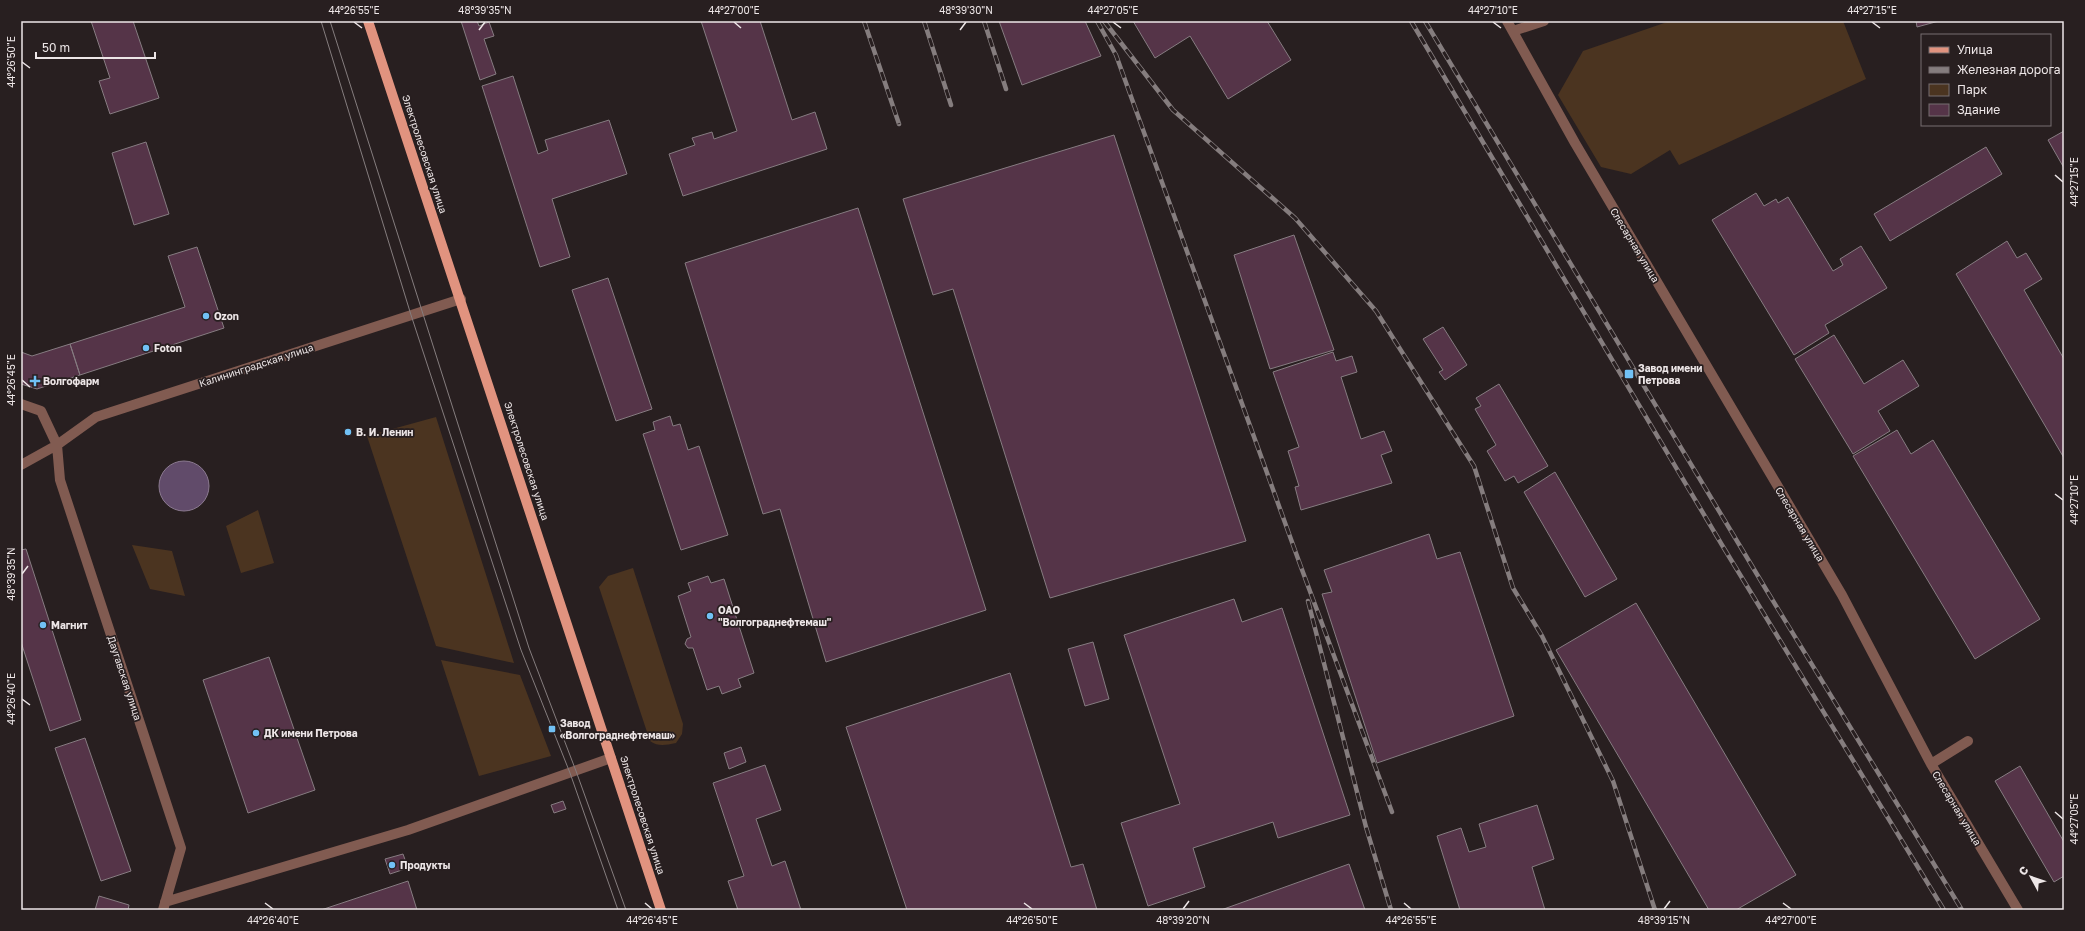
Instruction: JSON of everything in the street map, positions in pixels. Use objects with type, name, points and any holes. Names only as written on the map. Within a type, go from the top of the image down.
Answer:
[{"type":"main road","name":"Электролесовская улица","points":[[368,21],[461,299],[661,910]]},
{"type":"street","name":"Слесарная улица","points":[[1506,21],[1575,143],[1842,595],[1931,764],[2018,910]]},
{"type":"street","points":[[1513,31],[1544,21]]},
{"type":"street","name":"Калининградская улица","points":[[21,465],[57,445],[96,417],[461,299]]},
{"type":"street","points":[[21,404],[41,411],[57,445]]},
{"type":"street","name":"Даугавская улица","points":[[57,445],[60,480],[181,848],[164,906]]},
{"type":"street","points":[[1931,764],[1968,741]]},
{"type":"street","points":[[164,906],[408,830],[611,758]]},
{"type":"green space","points":[[1670,21],[1843,21],[1866,79],[1679,165],[1670,150],[1631,174],[1601,167],[1558,95],[1583,51]]},
{"type":"green space","points":[[436,417],[514,663],[436,646],[367,436]]},
{"type":"green space","points":[[258,510],[274,563],[241,573],[226,526]]},
{"type":"green space","points":[[132,545],[172,551],[185,596],[150,589]]},
{"type":"green space","points":[[633,568],[683,724],[682,734],[676,743],[659,745],[650,741],[599,587],[608,576]]},
{"type":"green space","points":[[441,660],[520,675],[551,756],[479,776]]},
{"type":"shaded area","points":[[179,461],[189,461],[202,468],[209,481],[209,491],[202,504],[189,511],[179,511],[170,507],[163,500],[159,491],[159,481],[163,472],[170,465]]},
{"type":"building","points":[[91,21],[133,21],[159,98],[110,114],[99,81],[110,78]]},
{"type":"building","points":[[461,21],[477,21],[479,26],[489,22],[494,36],[484,39],[496,74],[480,80]]},
{"type":"building","points":[[701,21],[760,21],[792,120],[815,112],[827,149],[683,196],[669,154],[695,145],[692,138],[712,132],[714,139],[737,131]]},
{"type":"building","points":[[999,21],[1085,21],[1101,56],[1022,85]]},
{"type":"building","points":[[1133,21],[1267,21],[1291,60],[1228,99],[1190,36],[1155,58]]},
{"type":"building","points":[[1916,21],[1939,21],[1917,27]]},
{"type":"building","points":[[513,76],[538,154],[548,150],[545,140],[609,120],[627,174],[552,199],[570,257],[540,267],[482,86]]},
{"type":"building","points":[[2064,131],[2064,168],[2048,140]]},
{"type":"building","points":[[1114,135],[1246,541],[1050,598],[953,289],[933,295],[903,199]]},
{"type":"building","points":[[146,142],[169,214],[134,225],[112,153]]},
{"type":"building","points":[[1986,147],[2002,174],[1890,241],[1874,214]]},
{"type":"building","points":[[1756,193],[1764,206],[1776,199],[1778,203],[1788,197],[1833,271],[1843,265],[1840,259],[1861,246],[1887,288],[1825,325],[1829,333],[1794,355],[1712,220]]},
{"type":"building","points":[[858,208],[986,610],[826,662],[780,509],[763,514],[685,263]]},
{"type":"building","points":[[1294,235],[1334,350],[1270,369],[1234,255]]},
{"type":"building","points":[[2007,241],[2017,258],[2026,253],[2042,279],[2024,290],[2064,359],[2064,458],[1956,274]]},
{"type":"building","points":[[197,247],[224,328],[80,375],[70,344],[185,307],[168,256]]},
{"type":"building","points":[[608,278],[652,409],[616,421],[572,290]]},
{"type":"building","points":[[1443,327],[1467,365],[1445,380],[1439,372],[1443,370],[1423,339]]},
{"type":"building","points":[[1834,335],[1864,384],[1903,360],[1919,386],[1878,411],[1890,431],[1853,454],[1795,359]]},
{"type":"building","points":[[70,344],[80,375],[37,389],[21,384],[21,352],[32,356]]},
{"type":"building","points":[[1333,352],[1336,361],[1352,356],[1357,372],[1341,377],[1361,439],[1384,431],[1392,451],[1381,455],[1392,483],[1301,510],[1295,487],[1299,486],[1288,451],[1299,447],[1273,372]]},
{"type":"building","points":[[1499,384],[1548,466],[1518,483],[1514,476],[1505,481],[1487,451],[1496,445],[1475,409],[1481,406],[1476,398]]},
{"type":"building","points":[[670,416],[673,426],[680,424],[688,450],[699,446],[728,535],[681,550],[643,434],[655,430],[653,422]]},
{"type":"building","points":[[1897,430],[1911,454],[1933,440],[2040,619],[1975,659],[1853,456]]},
{"type":"building","points":[[1555,472],[1617,579],[1585,597],[1524,492]]},
{"type":"building","points":[[1429,534],[1437,559],[1460,552],[1514,716],[1377,763],[1322,594],[1332,592],[1324,570]]},
{"type":"building","points":[[26,549],[81,720],[50,731],[21,642],[21,550]]},
{"type":"building","name":"ОАО \"Волгограднефтемаш\"","points":[[708,576],[711,583],[724,579],[754,673],[738,679],[741,687],[722,694],[719,686],[707,690],[693,648],[688,648],[685,644],[687,639],[691,637],[678,596],[691,591],[688,583]]},
{"type":"building","points":[[1234,599],[1242,622],[1282,608],[1350,815],[1278,838],[1273,822],[1193,848],[1205,887],[1148,906],[1121,823],[1180,804],[1124,635]]},
{"type":"building","points":[[1636,603],[1796,875],[1736,910],[1709,910],[1556,650]]},
{"type":"building","points":[[1093,642],[1109,699],[1085,706],[1068,649]]},
{"type":"building","points":[[269,657],[315,790],[248,813],[203,680]]},
{"type":"building","points":[[1010,673],[1071,867],[1083,864],[1097,910],[907,910],[846,727]]},
{"type":"building","points":[[85,738],[131,871],[101,881],[55,748]]},
{"type":"building","points":[[741,747],[746,762],[729,769],[724,753]]},
{"type":"building","points":[[765,765],[781,810],[756,819],[772,866],[785,861],[801,910],[738,910],[728,881],[744,876],[713,783]]},
{"type":"building","points":[[2020,766],[2064,842],[2064,876],[2054,882],[1995,781]]},
{"type":"building","points":[[563,801],[566,809],[554,813],[551,805]]},
{"type":"building","points":[[1537,805],[1554,859],[1532,867],[1545,910],[1460,910],[1437,836],[1461,828],[1469,852],[1486,847],[1479,824]]},
{"type":"building","points":[[403,854],[408,868],[390,874],[385,859]]},
{"type":"building","points":[[1349,864],[1365,910],[1221,910]]},
{"type":"building","points":[[408,881],[417,910],[321,910]]},
{"type":"building","points":[[99,896],[129,905],[128,910],[95,910]]},
{"type":"tram line","points":[[321,21],[411,315],[521,650],[570,773],[618,910]]},
{"type":"tram line","points":[[330,21],[529,648],[576,771],[626,910]]},
{"type":"railway","points":[[864,21],[899,124]]},
{"type":"railway","points":[[924,21],[951,105]]},
{"type":"railway","points":[[984,21],[1006,89]]},
{"type":"railway","points":[[1097,21],[1116,55],[1301,567],[1392,812]]},
{"type":"railway","points":[[1104,21],[1173,110],[1295,218],[1376,311],[1474,466],[1513,588],[1542,636],[1613,781],[1655,910]]},
{"type":"railway","points":[[1411,21],[1722,545],[1944,910]]},
{"type":"railway","points":[[1425,21],[1767,591],[1962,910]]},
{"type":"railway","points":[[1308,601],[1366,827],[1391,910]]},
{"type":"place","name":"Ozon","points":[[206,316]]},
{"type":"place","name":"Foton","points":[[146,348]]},
{"type":"place","name":"Завод имени Петрова","points":[[1629,374]]},
{"type":"place","name":"Волгофарм","points":[[35,381]]},
{"type":"place","name":"В. И. Ленин","points":[[348,432]]},
{"type":"place","name":"ОАО \"Волгограднефтемаш\"","points":[[710,616]]},
{"type":"place","name":"Магнит","points":[[43,625]]},
{"type":"place","name":"Завод «Волгограднефтемаш»","points":[[552,729]]},
{"type":"place","name":"ДК имени Петрова","points":[[256,733]]},
{"type":"place","name":"Продукты","points":[[392,865]]}]
